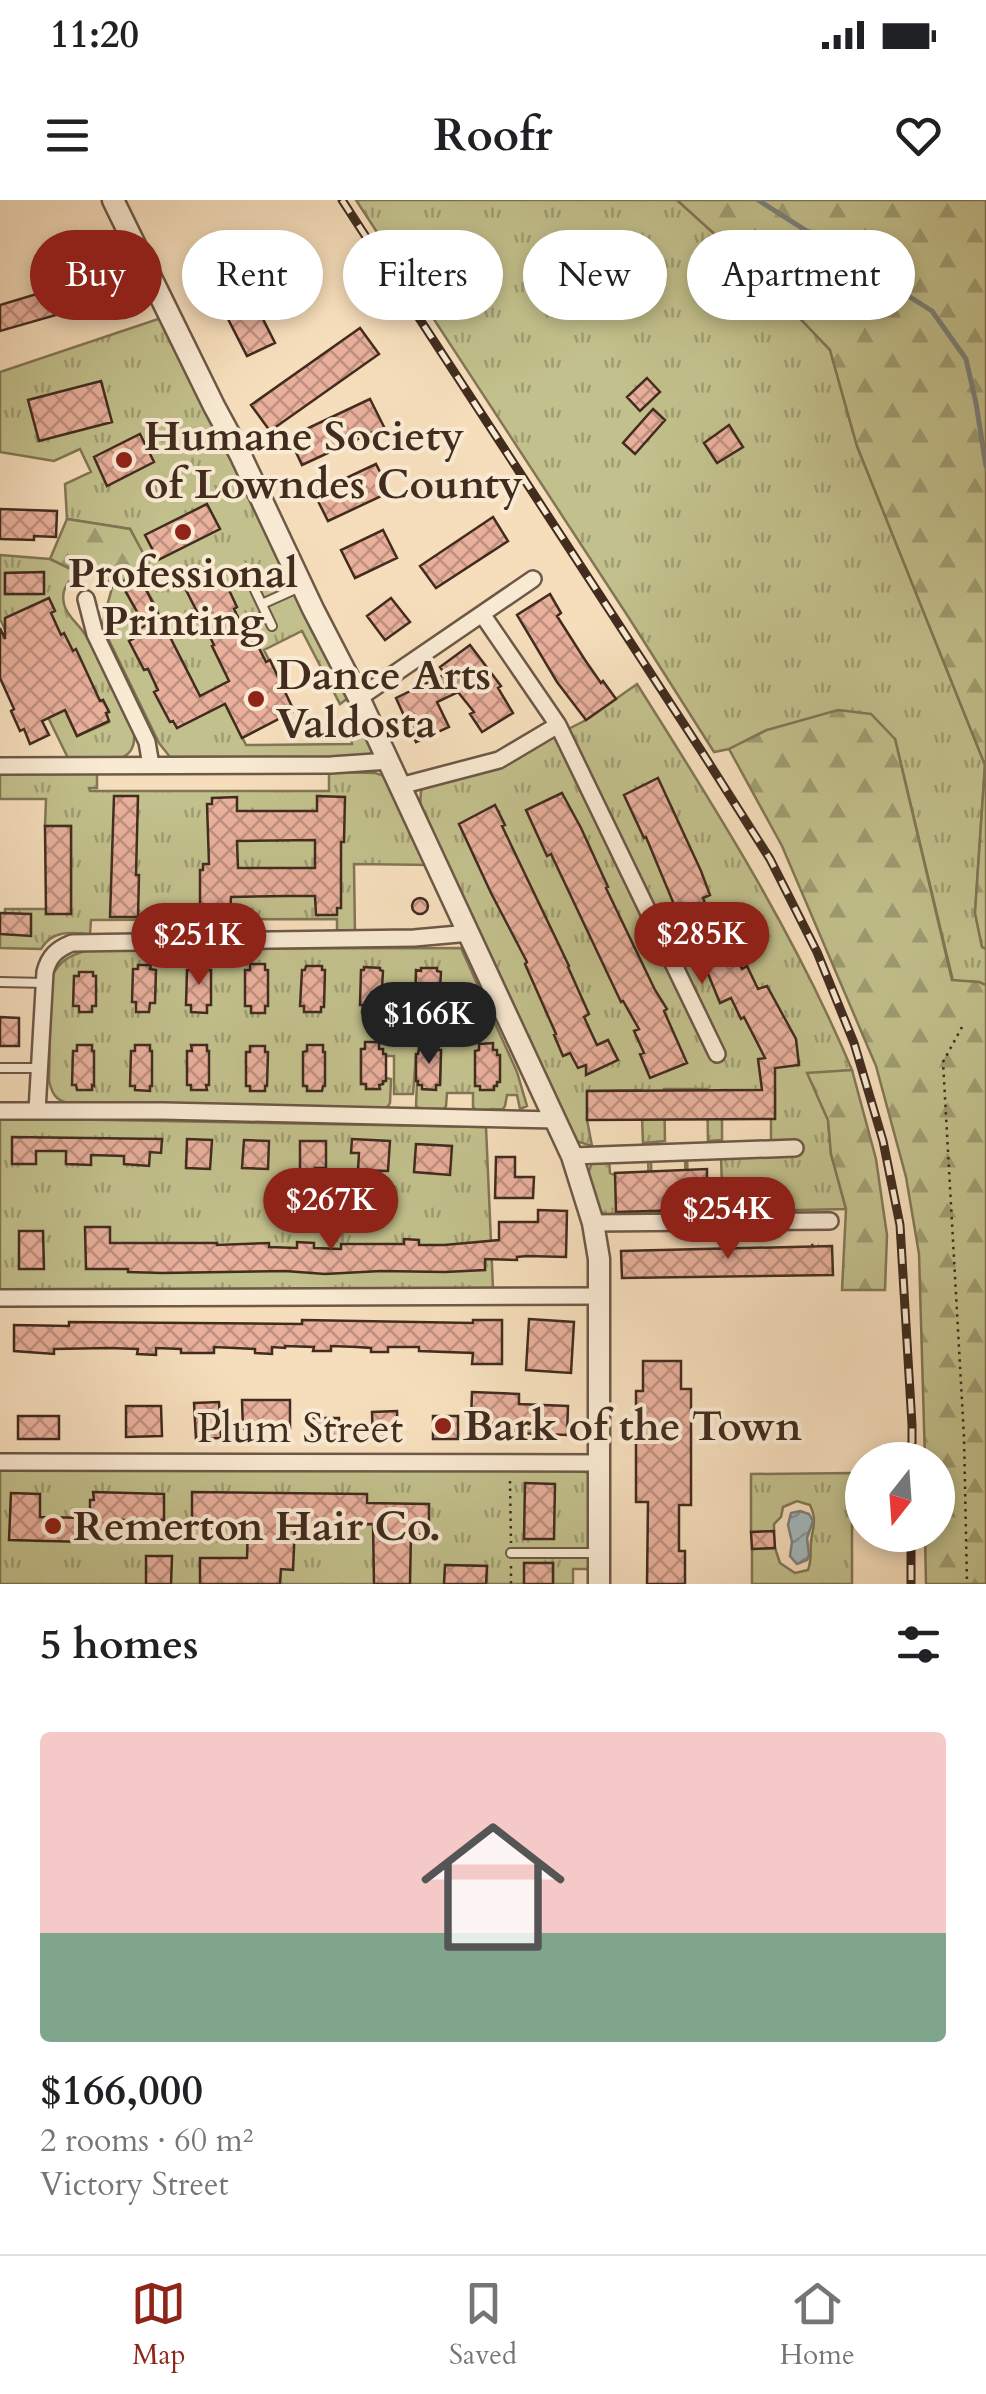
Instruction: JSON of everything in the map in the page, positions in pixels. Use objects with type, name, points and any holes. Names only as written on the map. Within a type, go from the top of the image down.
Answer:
[{"type":"street","points":[[114,200],[359,698],[572,1156],[593,1223],[599,1258],[599,1584]]},
{"type":"street","points":[[359,698],[533,579]]},
{"type":"street","points":[[86,600],[95,634],[147,742],[151,765]]},
{"type":"street","points":[[482,614],[558,725],[717,1054]]},
{"type":"street","points":[[400,786],[499,760],[558,725]]},
{"type":"street","points":[[0,766],[331,765],[388,761]]},
{"type":"street","points":[[37,1110],[44,983],[48,962],[59,948],[72,943],[414,938],[470,933]]},
{"type":"street","points":[[0,1111],[557,1120]]},
{"type":"street","points":[[572,1156],[794,1148]]},
{"type":"street","points":[[593,1223],[830,1221]]},
{"type":"street","points":[[0,1298],[599,1296]]},
{"type":"street","name":"Plum Street","points":[[0,1462],[599,1464]]},
{"type":"lane","points":[[247,573],[272,626]]},
{"type":"lane","points":[[262,604],[302,586]]},
{"type":"lane","points":[[0,982],[44,983]]},
{"type":"lane","points":[[0,1068],[39,1068]]},
{"type":"lane","points":[[511,1553],[599,1553]]},
{"type":"path","points":[[962,1026],[943,1062],[964,1437],[968,1584]]},
{"type":"path","points":[[811,1245],[819,1245]]},
{"type":"path","points":[[509,1463],[511,1584]]},
{"type":"green space","points":[[356,200],[677,200],[710,230],[687,230],[687,320],[801,320],[830,350],[857,446],[985,765],[975,913],[986,949],[986,985],[953,981],[895,739],[767,730],[714,752],[434,320],[503,320],[503,230],[376,230]]},
{"type":"green space","points":[[677,200],[986,200],[986,949],[982,947],[975,913],[985,765],[857,446],[830,350],[801,320],[915,320],[915,230],[710,230]]},
{"type":"green space","points":[[164,317],[348,698],[340,704],[302,631],[264,650],[269,660],[218,687],[246,745],[352,744],[350,720],[356,718],[362,721],[373,751],[368,757],[170,757],[159,743],[103,628],[112,586],[149,566],[130,529],[67,519],[65,484],[91,472],[80,449],[54,461],[0,452],[0,372]],"holes":[[[138,575],[158,610],[147,616],[139,615],[121,584]]]},
{"type":"green space","points":[[67,519],[130,529],[150,566],[112,586],[103,575],[88,571],[82,562],[69,568],[50,559]]},
{"type":"green space","points":[[0,555],[50,559],[69,568],[82,562],[88,571],[68,582],[64,604],[93,648],[134,734],[127,754],[121,758],[68,758],[0,619]],"holes":[[[43,572],[44,586],[39,587],[38,594],[5,594],[5,573]],[[103,700],[109,722],[77,736],[68,717]]]},
{"type":"green space","points":[[637,684],[780,921],[852,1070],[808,1074],[828,1120],[831,1154],[846,1209],[600,1212],[588,1175],[592,1162],[609,1158],[610,1173],[649,1188],[651,1157],[652,1211],[686,1188],[687,1157],[689,1209],[718,1209],[721,1156],[800,1155],[799,1142],[771,1141],[775,1090],[722,1090],[722,1140],[708,1141],[707,1089],[664,1089],[665,1141],[643,1143],[641,1090],[587,1091],[592,1146],[576,1141],[420,806],[421,791],[427,783],[519,754],[586,720]]},
{"type":"green space","points":[[838,710],[871,714],[895,739],[952,980],[986,985],[986,1584],[926,1584],[925,1552],[955,1552],[955,1442],[924,1442],[919,1254],[906,1177],[876,1066],[782,846],[729,749],[767,730]]},
{"type":"green space","points":[[329,772],[385,776],[432,865],[354,864],[355,933],[337,933],[337,919],[91,920],[90,934],[56,935],[41,949],[0,948],[5,909],[71,913],[71,826],[45,826],[46,799],[0,799],[0,773],[97,773],[97,788],[89,788],[90,791],[329,791]]},
{"type":"green space","points":[[461,948],[517,1072],[527,1106],[520,1109],[517,1095],[507,1095],[503,1109],[476,1110],[473,1093],[447,1093],[444,1109],[416,1106],[417,1081],[423,1089],[435,1089],[440,1084],[441,1051],[436,1050],[436,1043],[423,1043],[416,1055],[413,1094],[394,1094],[394,1056],[383,1056],[379,1042],[361,1050],[361,1084],[366,1084],[366,1089],[379,1089],[386,1078],[391,1079],[387,1108],[68,1103],[57,1098],[51,1089],[51,978],[62,962],[84,951]]},
{"type":"green space","points":[[852,1070],[876,1159],[887,1235],[885,1290],[842,1290],[846,1209],[831,1154],[828,1120],[807,1073]]},
{"type":"green space","points":[[0,1118],[486,1127],[493,1288],[0,1290]]},
{"type":"green space","points":[[0,1469],[579,1470],[590,1476],[594,1569],[573,1569],[573,1584],[553,1584],[553,1563],[525,1563],[524,1584],[487,1584],[487,1566],[446,1565],[444,1584],[0,1584]]},
{"type":"green space","points":[[845,1473],[845,1552],[852,1552],[852,1584],[752,1584],[752,1549],[775,1548],[780,1563],[795,1573],[808,1570],[814,1519],[810,1505],[797,1501],[783,1507],[774,1531],[751,1532],[751,1474]]},
{"type":"water","points":[[791,1513],[809,1514],[813,1521],[807,1538],[809,1555],[797,1564],[790,1556],[788,1525]]},
{"type":"building","points":[[30,296],[30,320],[38,320],[0,331],[0,305]]},
{"type":"building","points":[[229,320],[264,320],[275,343],[247,356]]},
{"type":"building","points":[[360,328],[379,354],[270,431],[251,405]]},
{"type":"building","points":[[647,378],[660,392],[640,411],[627,397]]},
{"type":"building","points":[[101,381],[112,422],[39,441],[28,400]]},
{"type":"building","points":[[370,399],[384,427],[302,465],[289,437]]},
{"type":"building","points":[[653,409],[665,420],[635,454],[623,443]]},
{"type":"building","points":[[729,425],[743,447],[717,463],[704,443]]},
{"type":"building","name":"Humane Society of Lowndes County","points":[[140,434],[154,462],[107,486],[94,457]]},
{"type":"building","points":[[376,464],[390,492],[328,521],[314,493]]},
{"type":"building","name":"Professional Printing","points":[[207,504],[220,529],[158,560],[145,535]]},
{"type":"building","points":[[0,509],[57,511],[56,537],[0,539]]},
{"type":"building","points":[[493,517],[508,541],[436,588],[420,566]]},
{"type":"building","points":[[383,530],[397,558],[355,578],[341,550]]},
{"type":"building","points":[[44,572],[44,594],[5,594],[5,573]]},
{"type":"building","points":[[221,573],[250,642],[255,640],[266,662],[270,660],[294,711],[242,738],[225,704],[177,728],[170,722],[154,692],[158,690],[148,669],[144,670],[129,641],[133,639],[130,633],[145,626],[121,583],[138,574],[200,696],[229,681],[186,590]]},
{"type":"building","points":[[550,594],[561,613],[557,616],[616,699],[586,720],[557,682],[517,615]]},
{"type":"building","points":[[49,598],[61,635],[64,633],[73,651],[76,649],[109,712],[109,721],[77,736],[65,710],[42,721],[49,735],[30,744],[24,729],[20,731],[0,678],[0,628],[5,639],[5,618]]},
{"type":"building","points":[[391,598],[410,622],[385,640],[367,616]]},
{"type":"building","points":[[470,645],[501,686],[498,688],[513,713],[482,732],[470,714],[474,712],[458,692],[437,702],[449,727],[416,742],[396,698],[445,674],[440,667]]},
{"type":"building","points":[[658,778],[701,871],[710,895],[703,898],[713,924],[719,921],[742,969],[747,966],[758,989],[767,986],[796,1039],[799,1065],[775,1068],[775,1119],[587,1120],[587,1091],[762,1090],[758,1059],[765,1058],[731,998],[720,1003],[624,795]]},
{"type":"building","points":[[562,793],[667,1009],[664,1011],[687,1063],[650,1078],[634,1031],[639,1029],[621,1002],[526,810]]},
{"type":"building","points":[[114,796],[138,796],[138,917],[110,917]]},
{"type":"building","points":[[317,796],[345,797],[341,908],[337,908],[337,915],[316,915],[315,896],[287,896],[231,897],[230,915],[200,915],[200,870],[203,864],[209,864],[207,804],[212,804],[212,798],[237,797],[237,811],[317,811]],"holes":[[[315,840],[315,868],[238,868],[237,841]]]},
{"type":"building","points":[[495,805],[569,966],[597,1045],[608,1040],[618,1060],[586,1075],[586,1065],[578,1068],[570,1053],[563,1056],[527,962],[459,824]]},
{"type":"building","points":[[45,826],[71,826],[71,914],[46,914]]},
{"type":"building","points":[[420,898],[428,906],[420,914],[412,906]]},
{"type":"building","points":[[0,913],[31,914],[31,936],[0,934]]},
{"type":"building","points":[[192,964],[208,964],[211,970],[211,1005],[207,1005],[207,1013],[191,1012],[191,1005],[186,1005],[187,970],[192,970]]},
{"type":"building","points":[[250,964],[265,964],[268,970],[265,1013],[251,1013],[251,1006],[245,1006],[245,970],[250,970]]},
{"type":"building","points":[[138,965],[151,965],[150,969],[156,970],[155,1003],[150,1003],[149,1012],[136,1012],[136,1002],[132,1002],[133,969],[138,969]]},
{"type":"building","points":[[306,966],[322,966],[325,970],[321,1012],[304,1012],[304,1006],[300,1006],[302,970]]},
{"type":"building","points":[[364,967],[383,971],[378,1013],[362,1012]]},
{"type":"building","points":[[437,968],[441,972],[436,1012],[420,1011],[420,1004],[415,1004],[416,970]]},
{"type":"building","points":[[79,972],[93,972],[96,976],[96,1006],[92,1006],[92,1012],[79,1012],[79,1006],[73,1006],[74,976],[79,976]]},
{"type":"building","points":[[0,1017],[19,1018],[19,1046],[0,1046]]},
{"type":"building","points":[[365,1042],[379,1042],[379,1049],[386,1054],[386,1081],[379,1085],[380,1089],[366,1089],[366,1084],[361,1084],[361,1049],[365,1049]]},
{"type":"building","points":[[423,1043],[436,1043],[436,1050],[441,1050],[440,1085],[436,1085],[436,1090],[422,1089],[416,1081],[416,1054]]},
{"type":"building","points":[[493,1043],[493,1050],[500,1055],[500,1082],[494,1090],[480,1090],[480,1086],[475,1086],[475,1051],[479,1044]]},
{"type":"building","points":[[77,1045],[92,1045],[94,1051],[92,1090],[77,1090],[72,1085],[73,1051],[77,1051]]},
{"type":"building","points":[[135,1045],[150,1045],[152,1051],[150,1091],[130,1086],[131,1051],[135,1051]]},
{"type":"building","points":[[191,1045],[207,1045],[207,1090],[191,1090],[191,1085],[187,1085],[187,1051],[192,1051]]},
{"type":"building","points":[[307,1045],[323,1045],[322,1091],[307,1091],[307,1086],[303,1086],[303,1052]]},
{"type":"building","points":[[250,1046],[265,1046],[268,1052],[265,1091],[250,1091],[250,1086],[246,1086],[246,1052],[250,1052]]},
{"type":"building","points":[[12,1137],[162,1139],[161,1153],[150,1152],[149,1166],[124,1164],[124,1156],[91,1155],[91,1165],[66,1164],[66,1151],[36,1151],[36,1164],[12,1164]]},
{"type":"building","points":[[187,1139],[212,1140],[210,1169],[186,1168]]},
{"type":"building","points":[[352,1139],[390,1141],[388,1171],[358,1170],[359,1153],[351,1153]]},
{"type":"building","points":[[244,1140],[269,1141],[268,1169],[242,1168]]},
{"type":"building","points":[[300,1141],[326,1141],[326,1168],[315,1168],[315,1181],[300,1180]]},
{"type":"building","points":[[416,1144],[452,1146],[450,1175],[414,1172]]},
{"type":"building","points":[[496,1157],[515,1157],[515,1177],[534,1177],[533,1198],[495,1198]]},
{"type":"building","points":[[707,1169],[707,1187],[718,1188],[719,1209],[616,1212],[615,1173]]},
{"type":"building","points":[[538,1210],[567,1211],[566,1257],[485,1259],[485,1270],[445,1272],[162,1273],[86,1269],[85,1227],[110,1227],[110,1243],[269,1243],[269,1247],[297,1248],[297,1242],[314,1243],[314,1248],[341,1249],[341,1244],[404,1244],[404,1239],[419,1240],[419,1245],[499,1240],[499,1222],[538,1222]]},
{"type":"building","points":[[19,1231],[43,1231],[44,1269],[19,1269]]},
{"type":"building","points":[[832,1246],[833,1275],[622,1278],[621,1251]]},
{"type":"building","points":[[529,1319],[574,1322],[571,1373],[526,1370]]},
{"type":"building","points":[[302,1320],[502,1320],[502,1364],[472,1364],[473,1353],[419,1351],[419,1347],[388,1347],[388,1352],[371,1352],[371,1348],[357,1347],[331,1346],[331,1351],[313,1351],[314,1347],[285,1346],[272,1347],[272,1354],[214,1347],[214,1353],[156,1348],[156,1355],[137,1354],[138,1349],[109,1348],[54,1349],[54,1354],[14,1351],[14,1325],[302,1324]]},
{"type":"building","points":[[643,1361],[681,1361],[681,1389],[691,1389],[691,1505],[679,1505],[679,1551],[685,1551],[685,1584],[647,1584],[648,1502],[636,1502],[636,1391],[643,1391]]},
{"type":"building","points":[[472,1392],[519,1394],[519,1404],[568,1406],[567,1435],[515,1433],[515,1424],[471,1422]]},
{"type":"building","points":[[242,1400],[290,1400],[290,1428],[243,1429]]},
{"type":"building","points":[[219,1402],[221,1438],[196,1439],[194,1403]]},
{"type":"building","points":[[126,1406],[161,1406],[162,1436],[126,1437]]},
{"type":"building","points":[[397,1411],[398,1440],[373,1440],[372,1412]]},
{"type":"building","points":[[18,1416],[59,1416],[59,1439],[18,1439]]},
{"type":"building","points":[[433,1416],[458,1416],[458,1439],[433,1439]]},
{"type":"building","points":[[312,1418],[339,1418],[339,1438],[312,1438]]},
{"type":"building","points":[[525,1483],[555,1484],[554,1539],[524,1539]]},
{"type":"building","points":[[93,1492],[164,1494],[164,1520],[118,1520],[118,1538],[86,1538],[86,1542],[9,1540],[11,1493],[40,1494],[40,1517],[90,1518]]},
{"type":"building","points":[[192,1492],[367,1494],[367,1503],[429,1504],[429,1535],[411,1534],[410,1584],[374,1584],[373,1524],[295,1525],[293,1570],[281,1569],[280,1584],[200,1584],[200,1558],[247,1558],[248,1523],[220,1522],[220,1528],[192,1528]]},
{"type":"building","points":[[774,1531],[775,1548],[752,1549],[751,1532]]},
{"type":"building","points":[[146,1556],[172,1556],[171,1584],[146,1584]]},
{"type":"building","points":[[524,1563],[553,1563],[553,1584],[524,1584]]},
{"type":"building","points":[[445,1565],[487,1566],[486,1584],[444,1584]]},
{"type":"waterway","points":[[758,200],[932,311],[966,359],[986,466]]},
{"type":"railway","points":[[342,200],[770,859],[817,952],[854,1043],[883,1141],[900,1225],[912,1442]]},
{"type":"railway","points":[[911,1552],[911,1584]]},
{"type":"place","name":"Humane Society of Lowndes County","points":[[124,460]]},
{"type":"place","name":"Professional Printing","points":[[183,532]]},
{"type":"place","name":"Dance Arts Valdosta","points":[[256,699]]},
{"type":"place","name":"Bark of the Town","points":[[443,1426]]},
{"type":"place","name":"Remerton Hair Co.","points":[[53,1526]]}]
